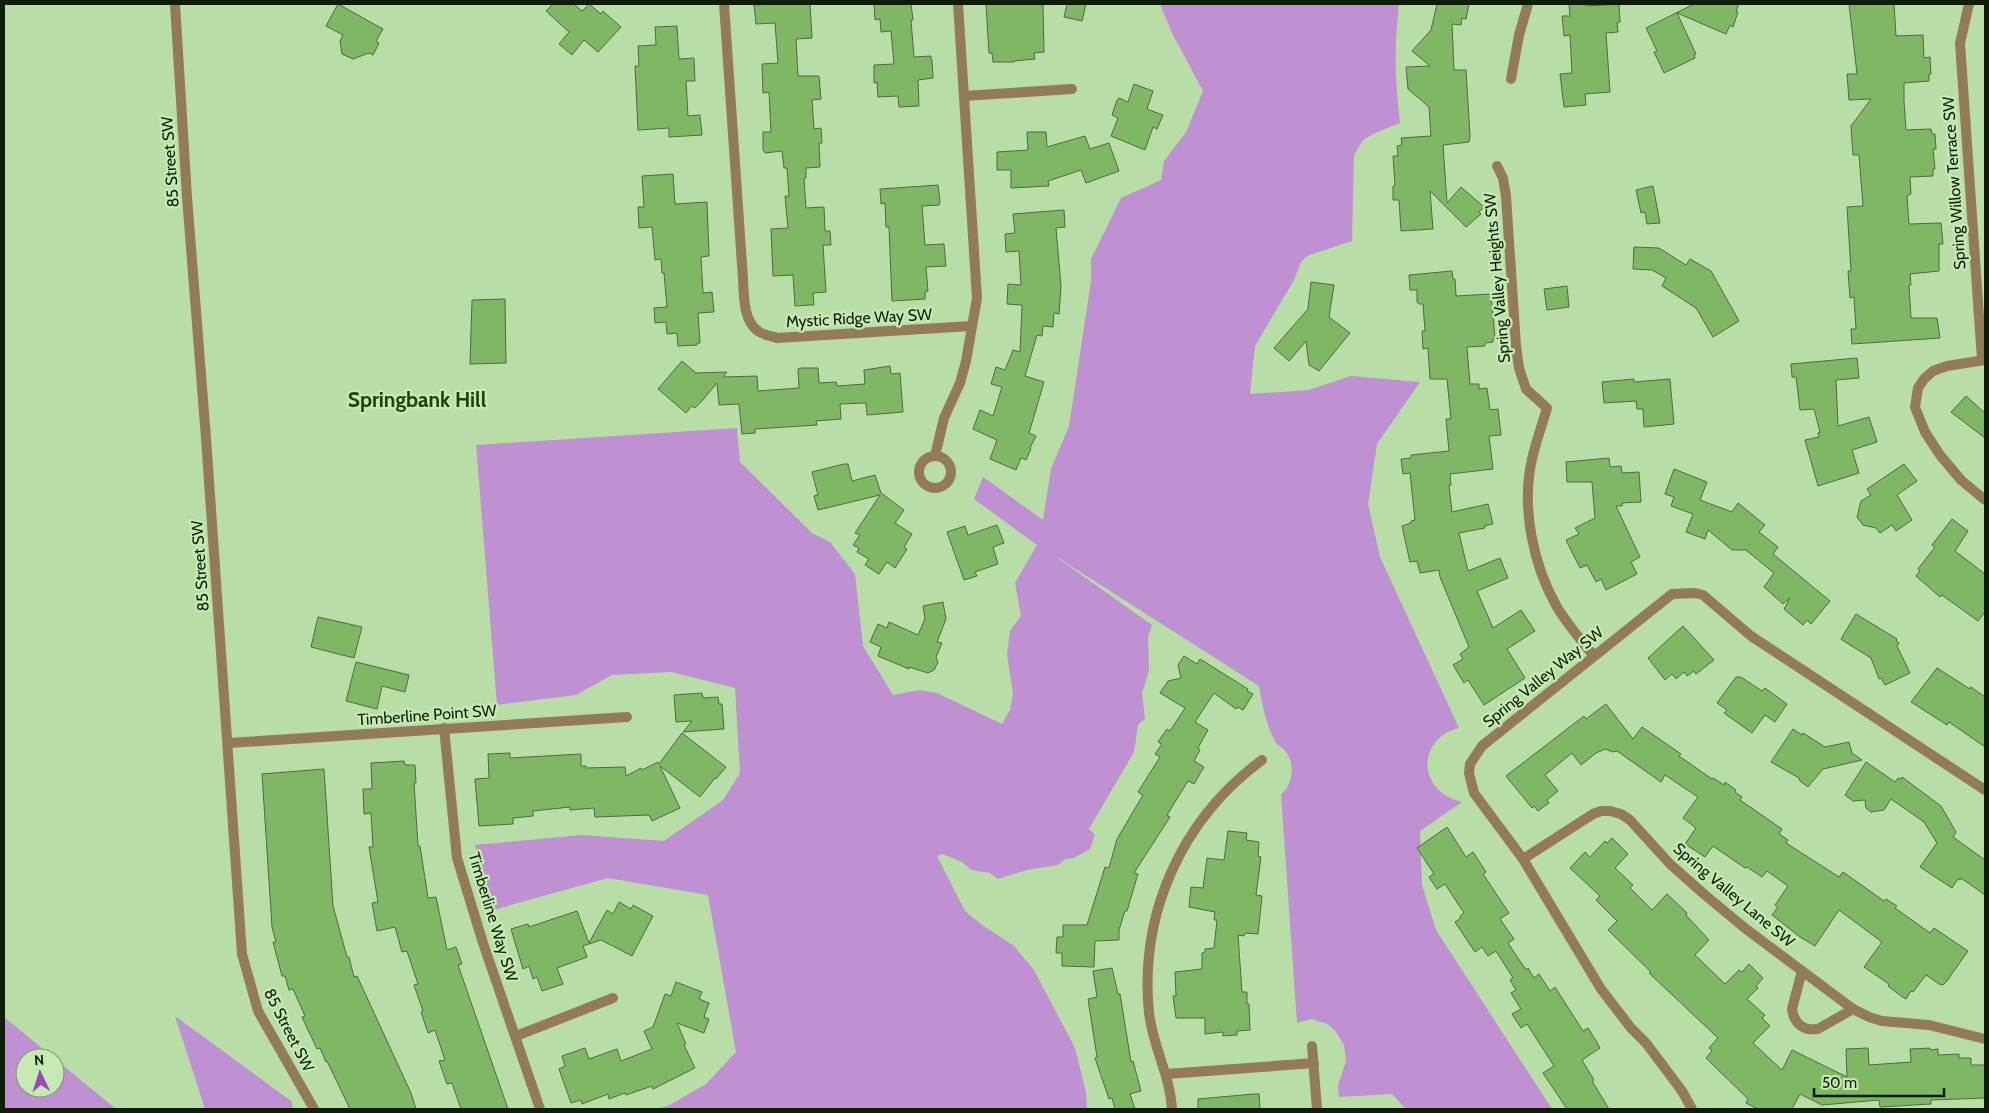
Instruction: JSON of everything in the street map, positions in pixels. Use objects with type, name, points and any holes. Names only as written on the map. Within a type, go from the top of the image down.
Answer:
[{"type":"street","name":"85 Street SW","points":[[175,4],[187,197],[228,743],[241,945],[246,972],[258,1011],[314,1109]]},
{"type":"street","name":"Mystic Ridge Way SW","points":[[724,4],[743,279],[746,309],[750,322],[758,332],[778,338],[971,326]]},
{"type":"street","points":[[935,456],[944,418],[960,383],[966,361],[977,298],[958,4]]},
{"type":"street","points":[[1511,80],[1519,35],[1528,4]]},
{"type":"street","name":"Spring Willow Terrace SW","points":[[1969,4],[1960,43],[1984,360]]},
{"type":"street","points":[[964,96],[1072,89]]},
{"type":"street","name":"Spring Valley Heights SW","points":[[1497,166],[1503,178],[1506,196],[1519,368],[1526,389],[1547,408],[1532,460],[1529,516],[1532,543],[1546,584],[1558,608],[1594,656]]},
{"type":"street","points":[[1984,360],[1947,366],[1933,371],[1918,388],[1915,407],[1925,432],[1940,455],[1961,480],[1985,500]]},
{"type":"street","name":"Spring Valley Way SW","points":[[1692,1109],[1666,1069],[1646,1043],[1630,1028],[1601,989],[1523,859],[1474,793],[1469,773],[1470,764],[1482,746],[1672,594],[1695,593],[1703,595],[1751,636],[1985,790]]},
{"type":"street","name":"Timberline Point SW","points":[[228,743],[627,717]]},
{"type":"street","name":"Timberline Way SW","points":[[444,728],[457,858],[483,943],[540,1109]]},
{"type":"street","points":[[1172,1109],[1167,1074],[1153,1039],[1148,1001],[1150,948],[1158,909],[1176,862],[1202,818],[1235,783],[1262,760]]},
{"type":"street","name":"Spring Valley Lane SW","points":[[1523,859],[1593,814],[1601,811],[1621,814],[1630,820],[1670,864],[1705,895],[1853,1009],[1870,1018],[1882,1021],[1929,1025],[1985,1039]]},
{"type":"street","points":[[1802,971],[1792,1009],[1792,1015],[1799,1025],[1805,1028],[1818,1029],[1853,1009]]},
{"type":"street","points":[[516,1036],[613,998]]},
{"type":"street","points":[[1312,1046],[1318,1109]]},
{"type":"street","points":[[1167,1074],[1314,1063]]},
{"type":"shaded area","points":[[1160,4],[1399,4],[1396,64],[1400,123],[1363,140],[1354,155],[1352,241],[1307,256],[1301,262],[1294,280],[1255,346],[1250,394],[1309,390],[1351,376],[1420,382],[1377,444],[1368,504],[1380,557],[1459,728],[1448,732],[1440,738],[1429,754],[1429,774],[1433,783],[1445,795],[1462,802],[1420,831],[1422,885],[1436,930],[1552,1109],[1406,1109],[1392,1094],[1339,1097],[1338,1085],[1346,1061],[1344,1045],[1336,1032],[1328,1024],[1311,1019],[1297,1023],[1281,795],[1288,786],[1292,769],[1289,757],[1275,741],[1269,728],[1259,686],[1052,554],[1152,625],[1148,637],[1149,671],[1142,693],[1145,719],[1138,725],[1134,752],[1089,829],[1095,835],[1090,849],[1074,858],[1065,859],[1058,865],[1027,870],[998,879],[990,873],[971,870],[962,862],[942,854],[937,856],[965,911],[982,925],[1014,946],[1034,970],[1075,1048],[1086,1092],[1087,1109],[653,1109],[668,1106],[706,1084],[736,1052],[708,895],[608,878],[493,910],[475,845],[581,835],[664,841],[723,800],[740,773],[735,688],[671,672],[612,675],[576,695],[497,705],[476,445],[737,428],[740,462],[812,533],[830,542],[855,574],[863,646],[893,695],[920,690],[937,693],[1002,724],[1010,710],[1013,693],[1007,655],[1010,631],[1021,616],[1015,583],[1037,545],[974,499],[983,477],[1043,520],[1051,469],[1069,426],[1091,281],[1091,259],[1121,198],[1161,180],[1164,161],[1186,132],[1203,91],[1173,35]]},
{"type":"shaded area","points":[[175,1016],[291,1101],[293,1109],[205,1109]]},
{"type":"shaded area","points":[[4,1017],[42,1048],[15,1048],[15,1098],[65,1098],[65,1067],[116,1109],[4,1109]]},
{"type":"building","points":[[338,4],[383,29],[376,41],[379,43],[373,55],[369,53],[353,59],[342,54],[340,41],[343,35],[326,26]]},
{"type":"building","points":[[553,4],[574,4],[582,11],[589,4],[601,14],[603,11],[621,27],[598,52],[584,40],[572,55],[559,44],[569,32],[546,11]]},
{"type":"building","points":[[810,4],[812,38],[796,39],[798,76],[819,76],[821,99],[812,100],[814,129],[821,128],[822,143],[819,143],[820,167],[806,168],[806,178],[804,178],[806,208],[824,207],[825,231],[830,231],[831,245],[823,245],[826,292],[813,293],[814,305],[795,306],[793,275],[773,276],[771,229],[788,228],[785,196],[789,196],[787,168],[784,168],[782,151],[765,153],[763,149],[763,132],[771,132],[769,92],[763,93],[762,64],[778,63],[775,23],[756,24],[754,5]]},
{"type":"building","points":[[874,4],[911,4],[914,57],[931,56],[932,60],[933,78],[918,80],[919,106],[899,107],[898,96],[878,97],[877,82],[874,83],[874,65],[894,64],[891,31],[881,32],[880,19],[875,20]]},
{"type":"building","points":[[986,4],[1043,4],[1044,52],[1034,53],[1035,59],[993,62],[992,53],[989,53]]},
{"type":"building","points":[[1067,4],[1086,4],[1082,21],[1064,17]]},
{"type":"building","points":[[1437,4],[1469,4],[1466,19],[1462,18],[1461,25],[1452,24],[1454,70],[1466,70],[1470,136],[1469,142],[1443,145],[1447,203],[1461,187],[1484,207],[1479,212],[1481,214],[1466,227],[1430,191],[1433,229],[1401,231],[1399,200],[1393,200],[1393,186],[1395,185],[1393,156],[1398,156],[1397,146],[1402,145],[1401,138],[1431,136],[1429,107],[1408,89],[1406,67],[1430,66],[1412,51],[1431,30]]},
{"type":"building","points":[[1569,4],[1586,4],[1586,6],[1619,4],[1620,22],[1617,23],[1618,32],[1606,33],[1610,92],[1585,94],[1586,105],[1564,107],[1560,74],[1572,73],[1570,35],[1564,36],[1562,16],[1570,16]]},
{"type":"building","points":[[1694,4],[1739,4],[1733,27],[1730,25],[1726,34],[1677,13],[1696,54],[1694,55],[1695,58],[1664,73],[1654,52],[1657,51],[1646,28]]},
{"type":"building","points":[[1849,4],[1894,4],[1896,36],[1923,35],[1924,58],[1930,57],[1931,74],[1929,74],[1929,81],[1904,83],[1904,101],[1906,130],[1931,129],[1932,134],[1935,134],[1936,149],[1933,149],[1935,169],[1933,169],[1933,176],[1910,177],[1911,194],[1907,196],[1909,224],[1941,223],[1943,244],[1939,244],[1939,271],[1910,274],[1911,285],[1909,285],[1911,318],[1937,318],[1940,338],[1852,344],[1851,329],[1856,329],[1854,297],[1850,298],[1848,271],[1851,271],[1847,207],[1863,206],[1859,155],[1853,155],[1851,126],[1871,99],[1849,100],[1847,74],[1857,74]]},
{"type":"building","points":[[677,26],[679,59],[694,58],[695,81],[686,81],[688,116],[700,115],[702,135],[669,137],[669,128],[638,130],[635,66],[639,66],[638,46],[656,45],[655,27]]},
{"type":"building","points":[[1134,84],[1153,91],[1147,109],[1163,115],[1157,129],[1153,127],[1145,150],[1111,136],[1118,118],[1112,115],[1117,100],[1119,98],[1128,102]]},
{"type":"building","points":[[1027,132],[1046,132],[1047,147],[1085,136],[1090,149],[1109,143],[1119,171],[1086,183],[1081,170],[1048,181],[1049,186],[1011,188],[1011,170],[997,170],[997,152],[1028,150]]},
{"type":"building","points":[[673,174],[675,204],[707,202],[709,256],[701,257],[703,293],[712,292],[714,312],[698,313],[700,343],[697,343],[697,345],[678,346],[677,333],[667,334],[666,322],[655,323],[654,308],[667,307],[664,273],[662,273],[661,259],[655,260],[652,227],[639,228],[638,207],[644,207],[642,176]]},
{"type":"building","points":[[938,185],[939,205],[922,206],[925,245],[944,244],[946,266],[926,267],[928,291],[925,292],[925,299],[892,301],[889,227],[886,227],[885,203],[881,204],[880,189]]},
{"type":"building","points":[[1653,186],[1660,223],[1647,224],[1645,212],[1641,213],[1636,190]]},
{"type":"building","points":[[1064,210],[1065,227],[1056,228],[1061,286],[1059,314],[1054,313],[1053,327],[1043,326],[1042,336],[1037,335],[1025,376],[1044,382],[1029,433],[1036,436],[1026,460],[1021,458],[1016,470],[990,459],[997,440],[973,429],[980,410],[993,416],[1002,387],[991,384],[996,367],[1005,370],[1013,350],[1020,352],[1022,305],[1007,304],[1008,284],[1021,285],[1019,251],[1006,252],[1005,234],[1015,233],[1013,214]]},
{"type":"building","points":[[1634,247],[1659,248],[1686,265],[1690,259],[1711,271],[1739,321],[1713,337],[1696,308],[1662,286],[1666,278],[1652,270],[1633,269]]},
{"type":"building","points":[[1452,271],[1453,279],[1455,279],[1456,296],[1491,294],[1495,338],[1493,342],[1485,343],[1485,346],[1467,347],[1470,384],[1479,384],[1479,389],[1487,388],[1490,410],[1498,409],[1501,435],[1489,436],[1493,469],[1450,474],[1451,485],[1449,485],[1452,512],[1488,504],[1493,524],[1484,526],[1485,528],[1459,533],[1468,571],[1500,558],[1508,578],[1477,591],[1493,628],[1521,610],[1535,631],[1507,649],[1525,678],[1484,705],[1468,680],[1464,683],[1453,665],[1463,659],[1460,654],[1469,647],[1440,577],[1439,570],[1420,573],[1417,561],[1410,562],[1402,526],[1415,520],[1410,473],[1403,474],[1401,459],[1411,458],[1411,455],[1449,451],[1446,419],[1451,419],[1447,379],[1430,379],[1428,348],[1423,349],[1422,331],[1425,331],[1423,304],[1417,302],[1417,290],[1410,290],[1409,275]]},
{"type":"building","points":[[1311,282],[1334,285],[1329,317],[1350,333],[1319,371],[1309,365],[1306,341],[1289,361],[1274,348],[1308,309]]},
{"type":"building","points":[[1567,286],[1569,307],[1547,310],[1544,289]]},
{"type":"building","points":[[505,299],[506,363],[470,364],[472,300]]},
{"type":"building","points":[[1857,358],[1859,378],[1836,380],[1838,426],[1869,417],[1877,442],[1852,450],[1859,473],[1818,486],[1805,440],[1819,437],[1818,433],[1820,432],[1814,409],[1800,410],[1796,377],[1792,377],[1791,364]]},
{"type":"building","points":[[682,361],[696,373],[727,372],[723,377],[757,376],[758,391],[799,388],[798,369],[801,368],[818,368],[819,383],[836,382],[837,386],[865,384],[864,370],[890,366],[891,374],[900,373],[903,412],[867,415],[866,403],[840,404],[841,419],[816,421],[817,425],[755,429],[755,433],[742,434],[739,404],[719,405],[717,383],[695,408],[692,406],[686,413],[658,389]]},
{"type":"building","points":[[1634,379],[1634,382],[1670,379],[1674,424],[1644,427],[1643,409],[1637,409],[1636,401],[1604,403],[1602,382]]},
{"type":"building","points":[[1966,396],[1985,413],[1985,438],[1951,412]]},
{"type":"building","points":[[1609,458],[1610,467],[1621,466],[1622,473],[1639,472],[1641,502],[1622,503],[1622,506],[1616,506],[1640,557],[1631,562],[1637,574],[1606,590],[1601,579],[1596,582],[1587,565],[1580,568],[1566,540],[1579,534],[1575,528],[1595,518],[1592,482],[1567,482],[1566,462]]},
{"type":"building","points":[[848,464],[852,481],[875,475],[881,493],[904,510],[895,523],[912,534],[904,547],[907,549],[895,568],[887,562],[879,574],[865,565],[869,559],[857,552],[859,548],[853,545],[860,535],[855,533],[880,495],[818,510],[814,496],[818,495],[812,472]]},
{"type":"building","points":[[1904,464],[1917,481],[1897,495],[1912,520],[1896,531],[1892,525],[1880,533],[1876,528],[1863,525],[1857,517],[1861,501],[1871,495],[1867,489]]},
{"type":"building","points":[[1674,469],[1707,482],[1700,500],[1732,512],[1738,503],[1765,525],[1759,532],[1778,547],[1773,554],[1830,601],[1811,624],[1807,620],[1803,625],[1784,609],[1790,598],[1783,604],[1764,587],[1774,573],[1746,550],[1732,550],[1708,530],[1705,539],[1686,532],[1693,514],[1671,506],[1674,497],[1665,494]]},
{"type":"building","points":[[1952,519],[1968,531],[1955,551],[1985,574],[1985,612],[1978,621],[1942,595],[1940,597],[1916,576],[1920,571],[1918,569],[1935,547],[1932,545]]},
{"type":"building","points":[[997,525],[1004,543],[993,547],[998,564],[975,572],[977,576],[964,580],[947,532],[965,526],[968,535]]},
{"type":"building","points":[[943,602],[946,619],[937,642],[942,643],[936,657],[938,662],[934,670],[928,673],[909,667],[909,669],[878,656],[881,647],[870,642],[878,624],[887,628],[889,622],[918,635],[925,619],[923,606]]},
{"type":"building","points":[[1856,614],[1897,639],[1896,641],[1899,643],[1897,646],[1910,673],[1885,685],[1881,678],[1879,679],[1871,658],[1841,639]]},
{"type":"building","points":[[318,617],[362,627],[354,658],[311,647]]},
{"type":"building","points":[[1683,626],[1714,660],[1696,674],[1694,671],[1687,676],[1684,672],[1676,679],[1672,674],[1665,680],[1648,658]]},
{"type":"building","points":[[1184,656],[1197,664],[1200,659],[1253,694],[1243,710],[1238,707],[1236,709],[1214,693],[1195,722],[1208,730],[1198,748],[1200,750],[1194,761],[1204,767],[1194,784],[1188,781],[1167,815],[1170,817],[1134,873],[1138,874],[1119,930],[1119,940],[1095,941],[1094,967],[1062,966],[1062,953],[1056,953],[1057,937],[1063,937],[1063,925],[1087,925],[1105,867],[1109,868],[1117,839],[1143,795],[1138,792],[1160,757],[1155,754],[1162,744],[1158,742],[1167,729],[1170,731],[1185,708],[1160,693],[1168,681],[1181,678],[1178,665]]},
{"type":"building","points":[[356,662],[409,675],[405,692],[382,686],[377,709],[346,701]]},
{"type":"building","points":[[1937,668],[1985,697],[1985,747],[1949,722],[1947,725],[1911,702]]},
{"type":"building","points":[[1736,677],[1741,677],[1762,691],[1765,688],[1787,704],[1775,722],[1765,715],[1752,733],[1724,713],[1727,710],[1717,703]]},
{"type":"building","points":[[702,693],[703,698],[718,697],[719,704],[722,704],[724,729],[683,732],[692,721],[676,722],[674,695]]},
{"type":"building","points":[[1606,704],[1633,739],[1642,727],[1681,754],[1679,756],[1712,779],[1724,785],[1725,782],[1736,790],[1735,792],[1742,797],[1740,800],[1782,829],[1779,834],[1788,840],[1786,843],[1839,877],[1843,872],[1884,901],[1886,899],[1897,906],[1895,908],[1930,933],[1934,928],[1968,951],[1947,981],[1943,985],[1939,984],[1926,975],[1906,999],[1901,996],[1888,986],[1889,984],[1864,967],[1882,942],[1839,910],[1815,946],[1800,937],[1772,915],[1778,907],[1775,905],[1788,886],[1767,871],[1762,877],[1747,867],[1745,868],[1713,846],[1705,857],[1685,844],[1696,828],[1683,818],[1698,797],[1665,775],[1661,782],[1617,751],[1613,752],[1605,749],[1596,753],[1581,765],[1572,753],[1545,775],[1558,791],[1547,800],[1549,803],[1538,811],[1534,806],[1532,808],[1506,776],[1584,716],[1586,719]]},
{"type":"building","points":[[1793,729],[1825,747],[1849,742],[1852,753],[1862,760],[1823,769],[1808,787],[1799,778],[1771,762]]},
{"type":"building","points":[[682,733],[726,767],[700,797],[660,766],[680,808],[652,821],[649,815],[595,817],[594,808],[570,810],[570,807],[533,811],[533,816],[513,818],[513,824],[479,826],[475,779],[489,778],[488,754],[510,753],[510,758],[581,754],[581,766],[586,766],[586,768],[625,767],[626,776],[641,768],[642,770],[658,762],[659,764]]},
{"type":"building","points":[[404,761],[405,765],[415,765],[416,783],[414,783],[418,846],[420,846],[428,898],[436,897],[447,950],[456,947],[462,964],[458,965],[508,1109],[461,1109],[452,1083],[447,1084],[439,1061],[445,1060],[435,1030],[428,1033],[414,985],[418,984],[407,951],[402,952],[395,927],[377,931],[372,903],[378,902],[369,847],[373,847],[371,813],[364,814],[363,789],[372,789],[371,763]]},
{"type":"building","points":[[1866,762],[1895,782],[1898,778],[1901,779],[1902,777],[1941,806],[1956,832],[1953,837],[1985,860],[1985,895],[1961,878],[1960,880],[1958,879],[1952,888],[1920,867],[1937,843],[1924,822],[1891,799],[1884,810],[1871,812],[1866,808],[1865,800],[1853,801],[1845,795]]},
{"type":"building","points":[[324,769],[333,906],[354,977],[357,976],[411,1093],[416,1109],[350,1109],[320,1048],[317,1049],[302,1017],[305,1016],[293,989],[289,990],[285,976],[282,976],[273,942],[276,942],[272,927],[262,774]]},
{"type":"building","points":[[1447,827],[1466,857],[1473,852],[1486,872],[1483,874],[1509,913],[1500,919],[1514,939],[1508,943],[1526,970],[1528,968],[1534,978],[1539,974],[1550,991],[1555,987],[1583,1031],[1588,1028],[1595,1039],[1600,1048],[1582,1060],[1609,1109],[1567,1109],[1543,1073],[1554,1066],[1527,1024],[1521,1028],[1512,1014],[1521,1009],[1511,993],[1516,990],[1510,980],[1513,978],[1496,951],[1488,956],[1482,947],[1475,952],[1455,922],[1464,913],[1445,884],[1437,889],[1429,877],[1434,874],[1417,848]]},
{"type":"building","points":[[1228,831],[1247,833],[1246,840],[1259,842],[1258,856],[1261,857],[1256,895],[1262,896],[1258,934],[1245,933],[1244,936],[1238,935],[1242,992],[1247,992],[1250,1030],[1237,1031],[1237,1035],[1223,1036],[1223,1032],[1205,1034],[1205,1018],[1176,1018],[1173,996],[1176,996],[1175,972],[1202,969],[1202,953],[1205,952],[1205,949],[1214,948],[1217,920],[1214,920],[1215,912],[1189,907],[1191,887],[1203,888],[1207,858],[1224,860]]},
{"type":"building","points":[[1612,838],[1628,854],[1615,868],[1633,885],[1630,888],[1652,910],[1667,894],[1687,913],[1686,915],[1709,940],[1695,955],[1725,984],[1739,970],[1742,972],[1749,964],[1763,978],[1756,986],[1758,988],[1747,999],[1765,1015],[1762,1018],[1770,1026],[1753,1043],[1782,1070],[1792,1050],[1847,1077],[1846,1049],[1868,1048],[1869,1065],[1911,1062],[1910,1049],[1938,1049],[1938,1055],[1959,1054],[1959,1058],[1971,1058],[1971,1065],[1985,1065],[1985,1098],[1931,1100],[1931,1104],[1880,1107],[1879,1100],[1822,1105],[1800,1094],[1792,1109],[1758,1109],[1746,1103],[1748,1099],[1706,1058],[1712,1051],[1709,1048],[1718,1038],[1649,973],[1651,972],[1608,930],[1617,921],[1596,900],[1600,896],[1570,868],[1585,852],[1590,857],[1605,841],[1607,843]]},
{"type":"building","points":[[619,902],[631,909],[633,905],[653,916],[632,956],[601,940],[583,946],[587,957],[557,968],[563,984],[542,991],[537,977],[533,979],[529,966],[523,969],[511,929],[528,924],[529,927],[577,911],[589,943],[607,910],[613,914]]},
{"type":"building","points":[[1112,968],[1118,994],[1120,994],[1131,1062],[1133,1061],[1141,1091],[1130,1094],[1135,1109],[1115,1109],[1112,1098],[1109,1099],[1095,1058],[1097,1057],[1088,999],[1097,997],[1093,971]]},
{"type":"building","points":[[676,982],[702,992],[699,999],[709,1003],[704,1017],[709,1019],[704,1033],[677,1023],[686,1044],[684,1045],[695,1068],[653,1089],[652,1086],[609,1099],[608,1094],[582,1104],[581,1100],[571,1103],[559,1069],[565,1066],[562,1056],[585,1048],[589,1059],[617,1049],[621,1061],[652,1049],[644,1031],[653,1027],[665,994],[671,996]]},
{"type":"building","points":[[1259,1094],[1260,1109],[1198,1109],[1198,1099]]},
{"type":"district","name":"Springbank Hill","points":[[417,399]]}]
